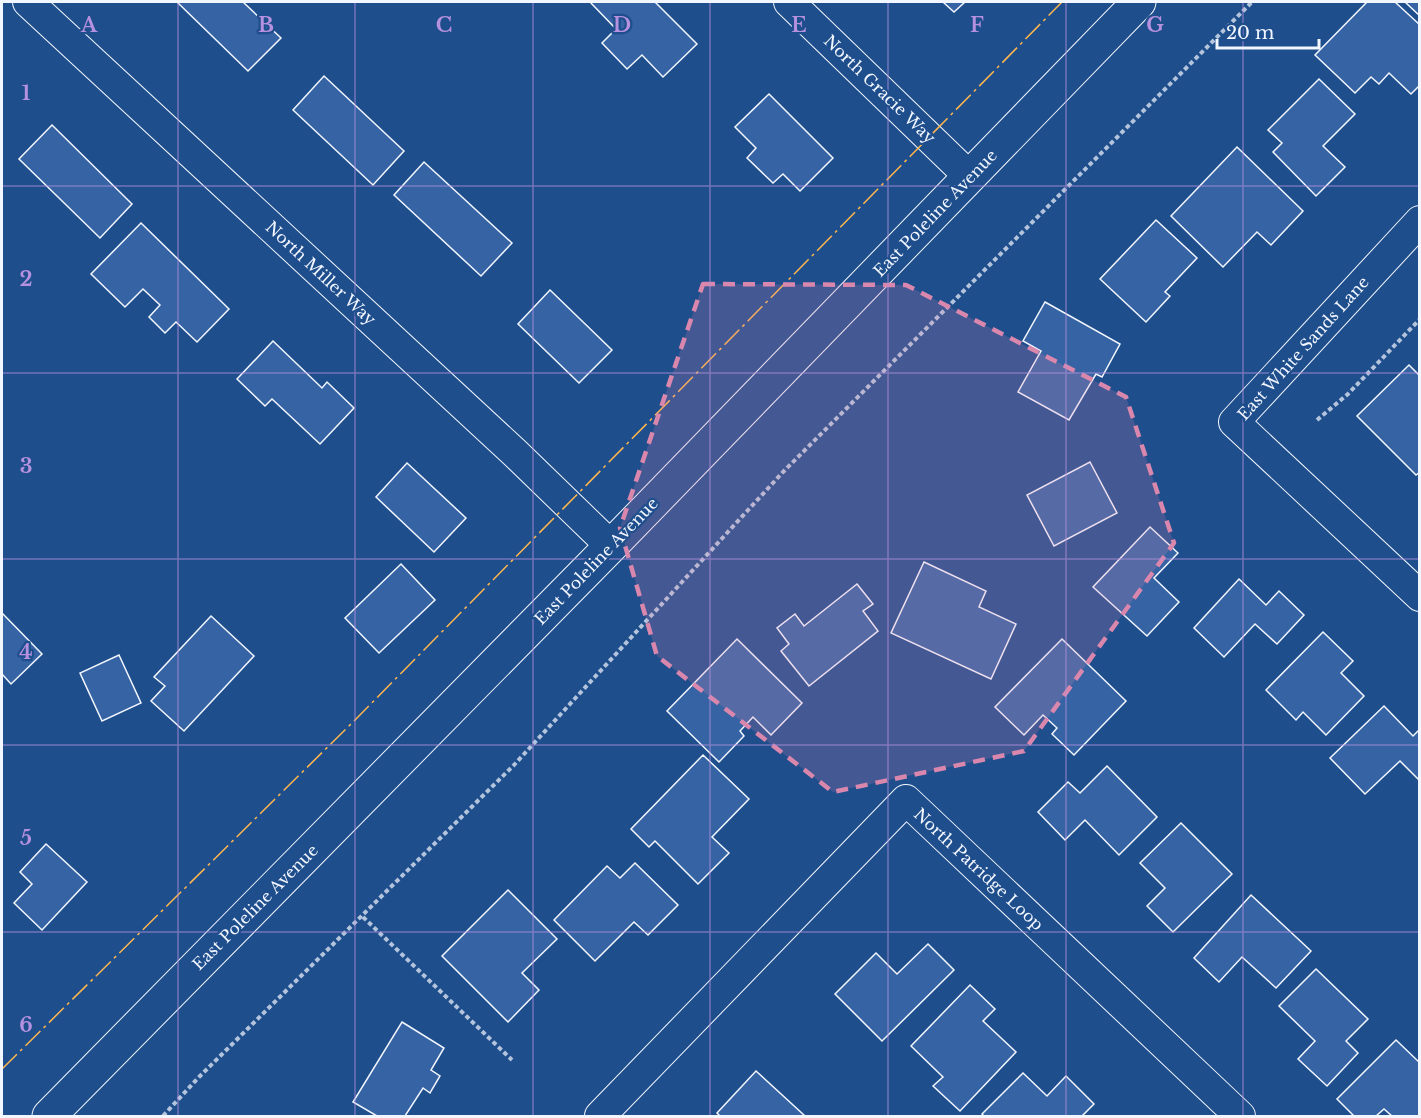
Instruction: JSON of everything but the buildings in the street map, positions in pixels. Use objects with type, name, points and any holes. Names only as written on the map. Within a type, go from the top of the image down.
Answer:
[{"type":"main road","name":"East Poleline Avenue","points":[[49,1116],[611,546],[1138,2]]},
{"type":"street","name":"North Miller Way","points":[[28,2],[515,453],[611,546]]},
{"type":"street","name":"North Gracie Way","points":[[789,2],[970,177]]},
{"type":"street","name":"East White Sands Lane","points":[[1419,221],[1234,422],[1419,596]]},
{"type":"street","name":"North Patridge Loop","points":[[600,1116],[906,800],[1240,1116]]},
{"type":"path","points":[[163,1116],[199,1077],[514,765],[783,472],[1252,2]]},
{"type":"path","points":[[1317,420],[1348,394],[1419,319]]},
{"type":"path","points":[[363,916],[512,1060]]},
{"type":"highlighted area","points":[[703,284],[906,285],[1126,397],[1174,543],[1024,751],[833,792],[657,656],[620,528]]},
{"type":"power","points":[[2,1069],[356,719],[1062,2]]}]
